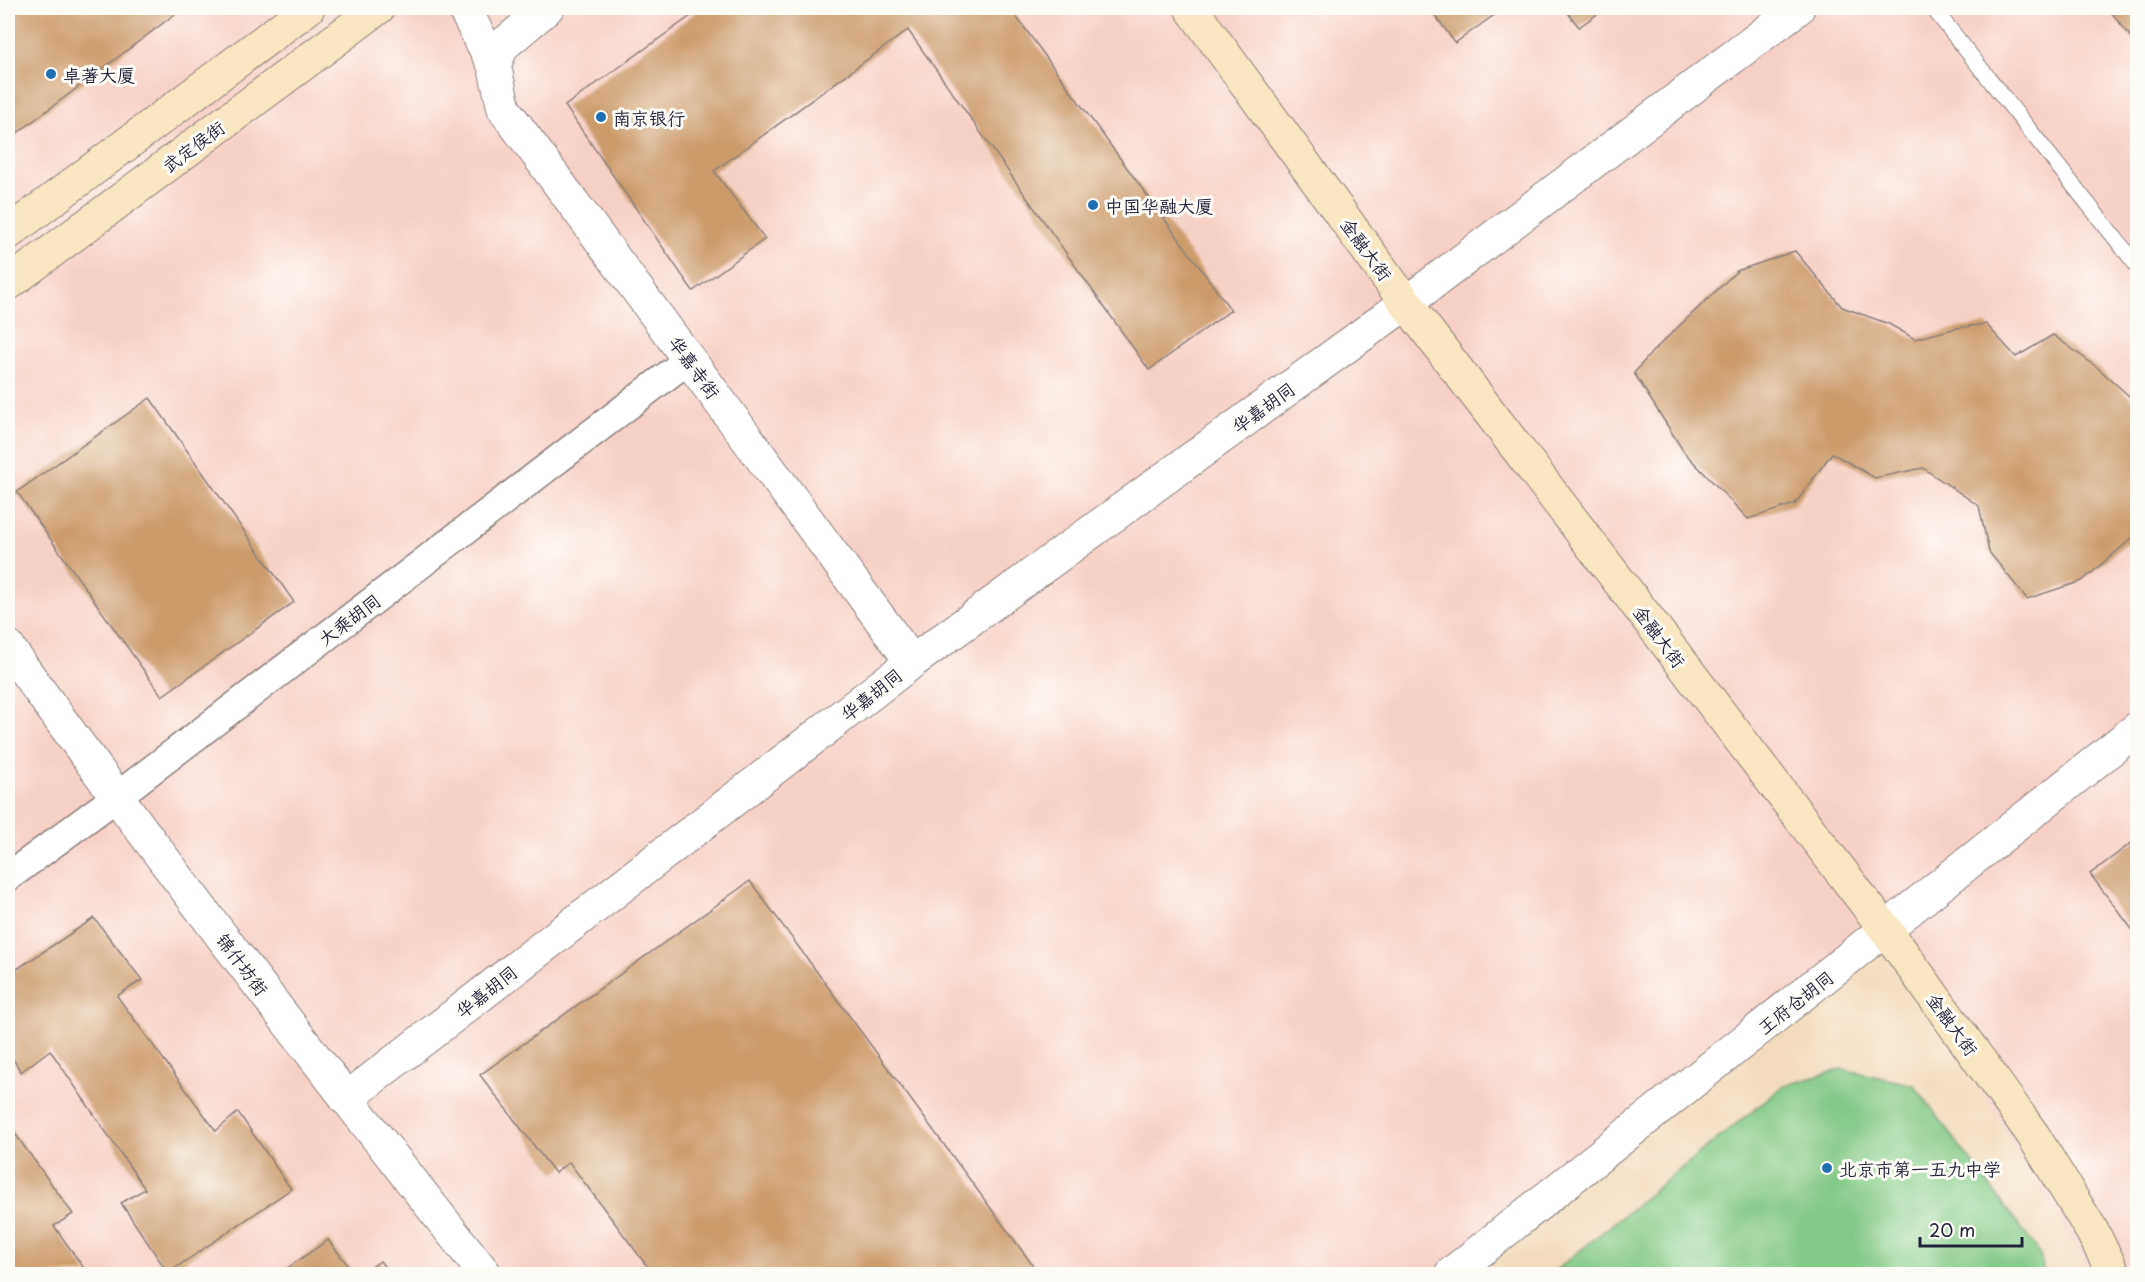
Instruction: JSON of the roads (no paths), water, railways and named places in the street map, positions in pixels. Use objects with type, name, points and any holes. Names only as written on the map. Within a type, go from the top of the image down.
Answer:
[{"type":"main road","points":[[8,233],[308,8]]},
{"type":"main road","name":"武定侯街","points":[[8,284],[378,8]]},
{"type":"main road","name":"金融大街","points":[[1191,8],[1406,303],[1886,930],[2033,1135],[2092,1231],[2114,1275]]},
{"type":"street","name":"华嘉寺街","points":[[464,8],[494,65],[504,109],[912,662]]},
{"type":"street","points":[[494,65],[502,45],[547,8]]},
{"type":"street","name":"华嘉胡同","points":[[346,1099],[912,662],[1406,303],[1798,8]]},
{"type":"street","name":"大乘胡同","points":[[8,877],[115,798],[689,359]]},
{"type":"street","name":"锦什坊街","points":[[8,647],[115,798],[346,1099],[485,1275]]},
{"type":"street","name":"王府仓胡同","points":[[1451,1275],[2138,728]]},
{"type":"lane","points":[[1933,8],[2138,267]]},
{"type":"place","name":"卓著大厦","points":[[51,74]]},
{"type":"place","name":"南京银行","points":[[601,117]]},
{"type":"place","name":"中国华融大厦","points":[[1093,205]]},
{"type":"place","name":"北京市第一五九中学","points":[[1827,1168]]}]
